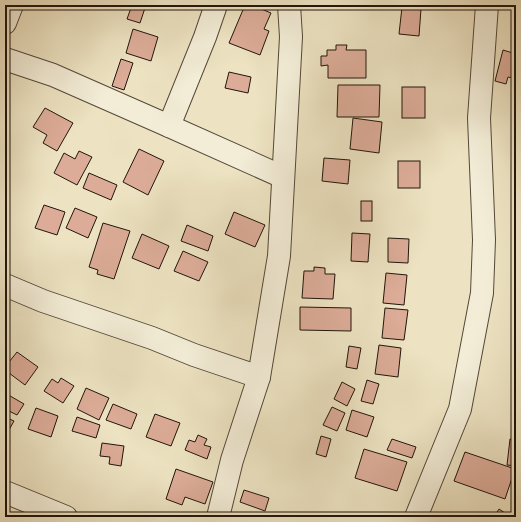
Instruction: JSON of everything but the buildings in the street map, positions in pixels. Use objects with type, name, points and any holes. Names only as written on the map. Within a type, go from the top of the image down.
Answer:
[{"type":"street","points":[[5,23],[12,5]]},
{"type":"street","points":[[169,126],[205,37],[216,5]]},
{"type":"street","points":[[218,517],[232,460],[259,377],[279,256],[291,37],[288,5]]},
{"type":"street","points":[[416,517],[460,409],[482,293],[484,240],[480,118],[487,5]]},
{"type":"street","points":[[5,59],[53,75],[283,177]]},
{"type":"street","points":[[5,285],[43,301],[152,338],[194,355],[259,377]]},
{"type":"street","points":[[5,492],[66,517]]}]
